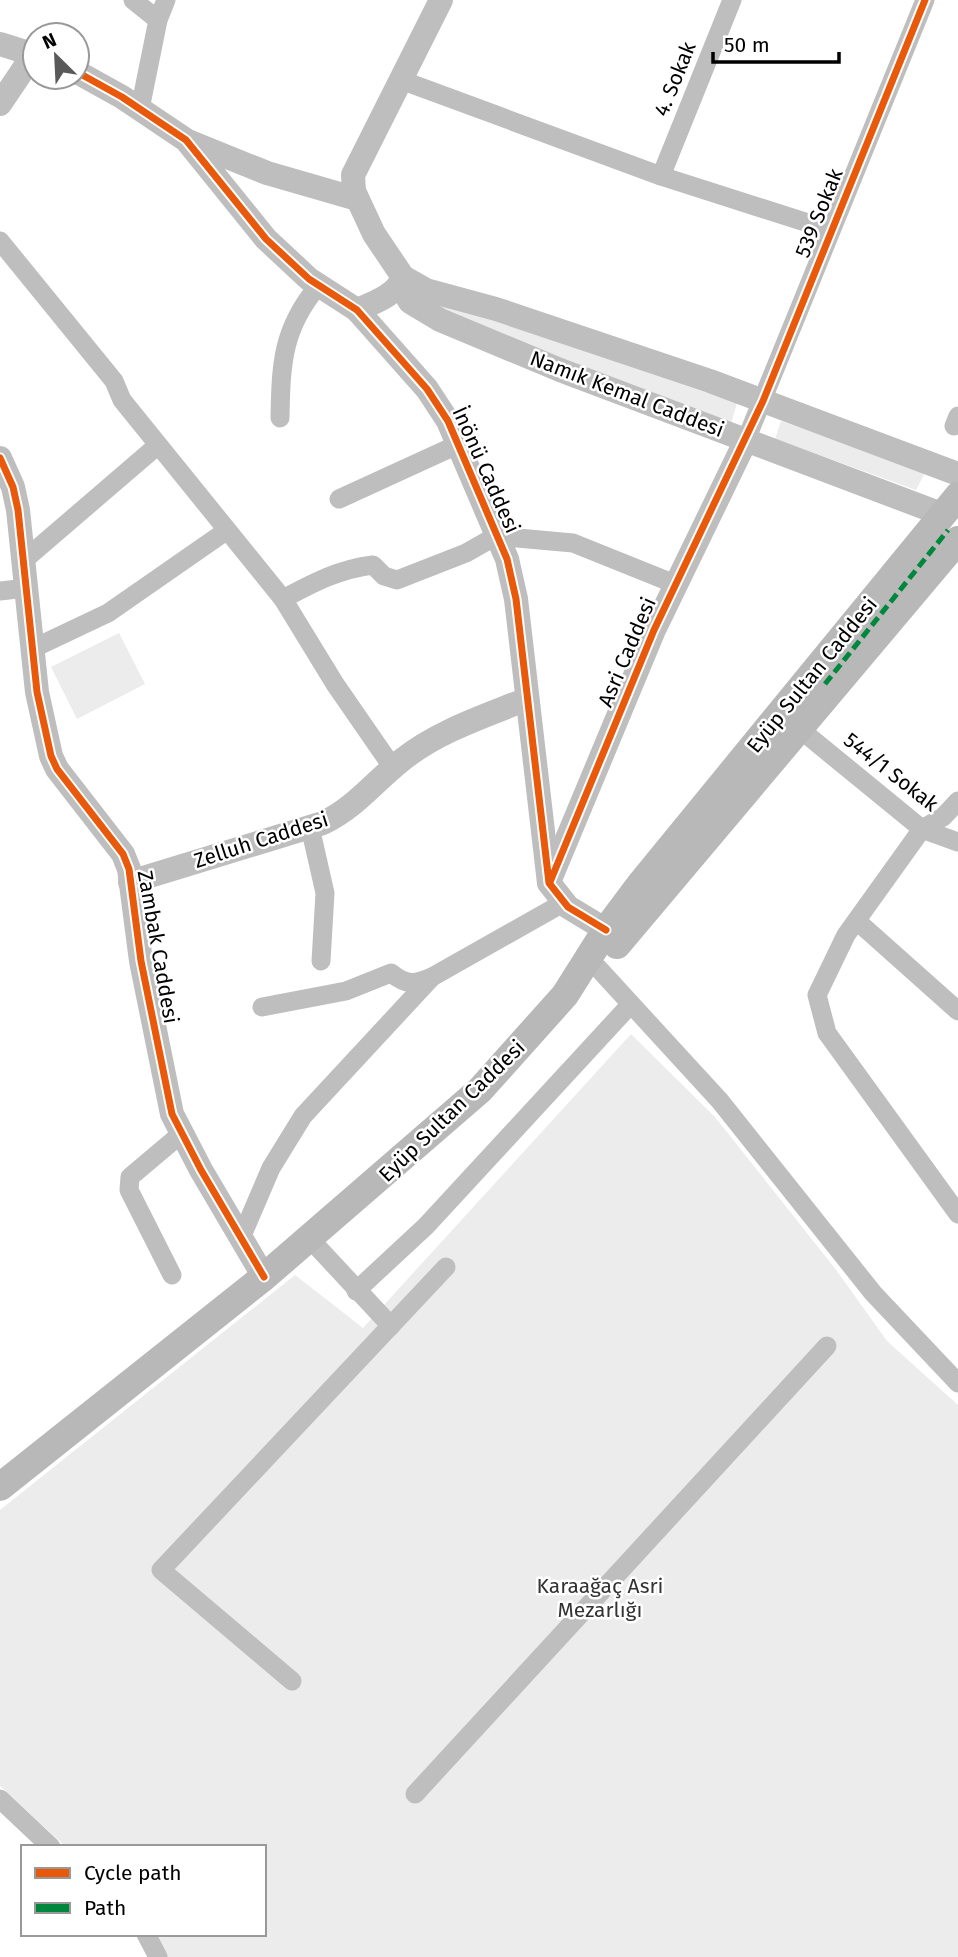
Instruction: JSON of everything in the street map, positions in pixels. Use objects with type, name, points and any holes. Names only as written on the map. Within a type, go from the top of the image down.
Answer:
[{"type":"main road","name":"Eyüp Sultan Caddesi","points":[[0,1487],[310,1239],[480,1090],[565,995],[606,930],[642,882],[951,505]]},
{"type":"main road","points":[[565,995],[598,968],[732,807],[801,730],[958,540]]},
{"type":"street","points":[[133,0],[158,20]]},
{"type":"street","points":[[140,109],[158,20],[166,0]]},
{"type":"street","name":"Namık Kemal Caddesi","points":[[441,0],[355,167],[352,183],[374,234],[402,281],[410,302],[440,320],[746,440],[951,505]]},
{"type":"street","name":"4. Sokak","points":[[661,176],[732,0]]},
{"type":"street","name":"539 Sokak","points":[[746,440],[925,0]]},
{"type":"street","points":[[0,44],[21,51]]},
{"type":"street","points":[[0,104],[21,74]]},
{"type":"street","name":"İnönü Caddesi","points":[[91,80],[186,140],[244,216],[318,286],[357,310],[432,397],[449,421],[507,559],[516,599],[527,699],[556,893]]},
{"type":"street","points":[[401,80],[661,176],[830,230]]},
{"type":"street","points":[[186,140],[267,173],[357,199]]},
{"type":"street","points":[[0,241],[114,381],[122,400],[283,599],[335,684],[393,768]]},
{"type":"street","points":[[357,310],[381,299],[402,281],[496,309],[763,401],[958,474]]},
{"type":"street","points":[[281,418],[285,340],[300,308],[318,286]]},
{"type":"street","name":"Asri Caddesi","points":[[556,893],[675,584],[746,440]]},
{"type":"street","points":[[339,499],[459,444]]},
{"type":"street","points":[[23,561],[158,445]]},
{"type":"street","name":"Zambak Caddesi","points":[[0,458],[13,487],[18,510],[37,692],[51,756],[57,769],[123,854],[169,1101],[181,1134],[264,1277]]},
{"type":"street","points":[[32,649],[108,613],[226,531]]},
{"type":"street","points":[[283,599],[324,576],[355,567],[373,565],[384,576],[397,580],[466,553],[496,536],[573,543],[675,584]]},
{"type":"street","points":[[0,591],[26,588]]},
{"type":"street","name":"Zelluh Caddesi","points":[[130,882],[310,827],[347,811],[393,768],[426,744],[464,724],[527,699]]},
{"type":"street","name":"544/1 Sokak","points":[[801,730],[922,829],[958,842]]},
{"type":"street","points":[[958,801],[943,817],[922,829],[846,935],[817,995],[827,1033],[958,1214]]},
{"type":"street","points":[[310,827],[325,893],[321,961]]},
{"type":"street","points":[[241,1238],[271,1168],[303,1116],[432,977],[556,893],[606,930]]},
{"type":"street","points":[[857,920],[958,1012]]},
{"type":"street","points":[[598,968],[719,1101],[873,1293],[954,1372]]},
{"type":"street","points":[[262,1007],[338,993],[391,973],[405,984],[432,977]]},
{"type":"street","points":[[356,1291],[426,1226],[630,1005]]},
{"type":"street","points":[[172,1275],[129,1190],[130,1177],[181,1134]]},
{"type":"street","points":[[310,1239],[391,1326]]},
{"type":"street","points":[[292,1681],[161,1570],[446,1267]]},
{"type":"street","points":[[415,1794],[827,1346]]},
{"type":"street","points":[[0,1799],[49,1845]]},
{"type":"street","points":[[147,1936],[158,1957]]},
{"type":"green space","points":[[434,300],[737,403],[731,424],[611,379],[438,308]]},
{"type":"green space","points":[[781,421],[926,471],[916,490],[775,439]]},
{"type":"green space","points":[[119,633],[145,684],[77,719],[51,667]]},
{"type":"green space","name":"Karaağaç Asri Mezarlığı","points":[[631,1034],[715,1117],[837,1271],[887,1341],[958,1405],[958,1957],[166,1957],[156,1936],[266,1936],[266,1845],[64,1845],[0,1786],[0,1510],[295,1275],[363,1328]]},
{"type":"marked path","points":[[825,684],[948,530]]},
{"type":"cycle path","points":[[550,882],[654,630],[763,401],[925,0]]},
{"type":"cycle path","points":[[91,80],[186,140],[266,239],[309,279],[357,310],[427,389],[448,421],[507,559],[516,599],[549,883],[568,907],[606,930]]},
{"type":"cycle path","points":[[0,458],[13,487],[18,510],[37,692],[51,756],[57,769],[123,854],[129,869],[141,961],[172,1114],[201,1170],[264,1277]]}]
